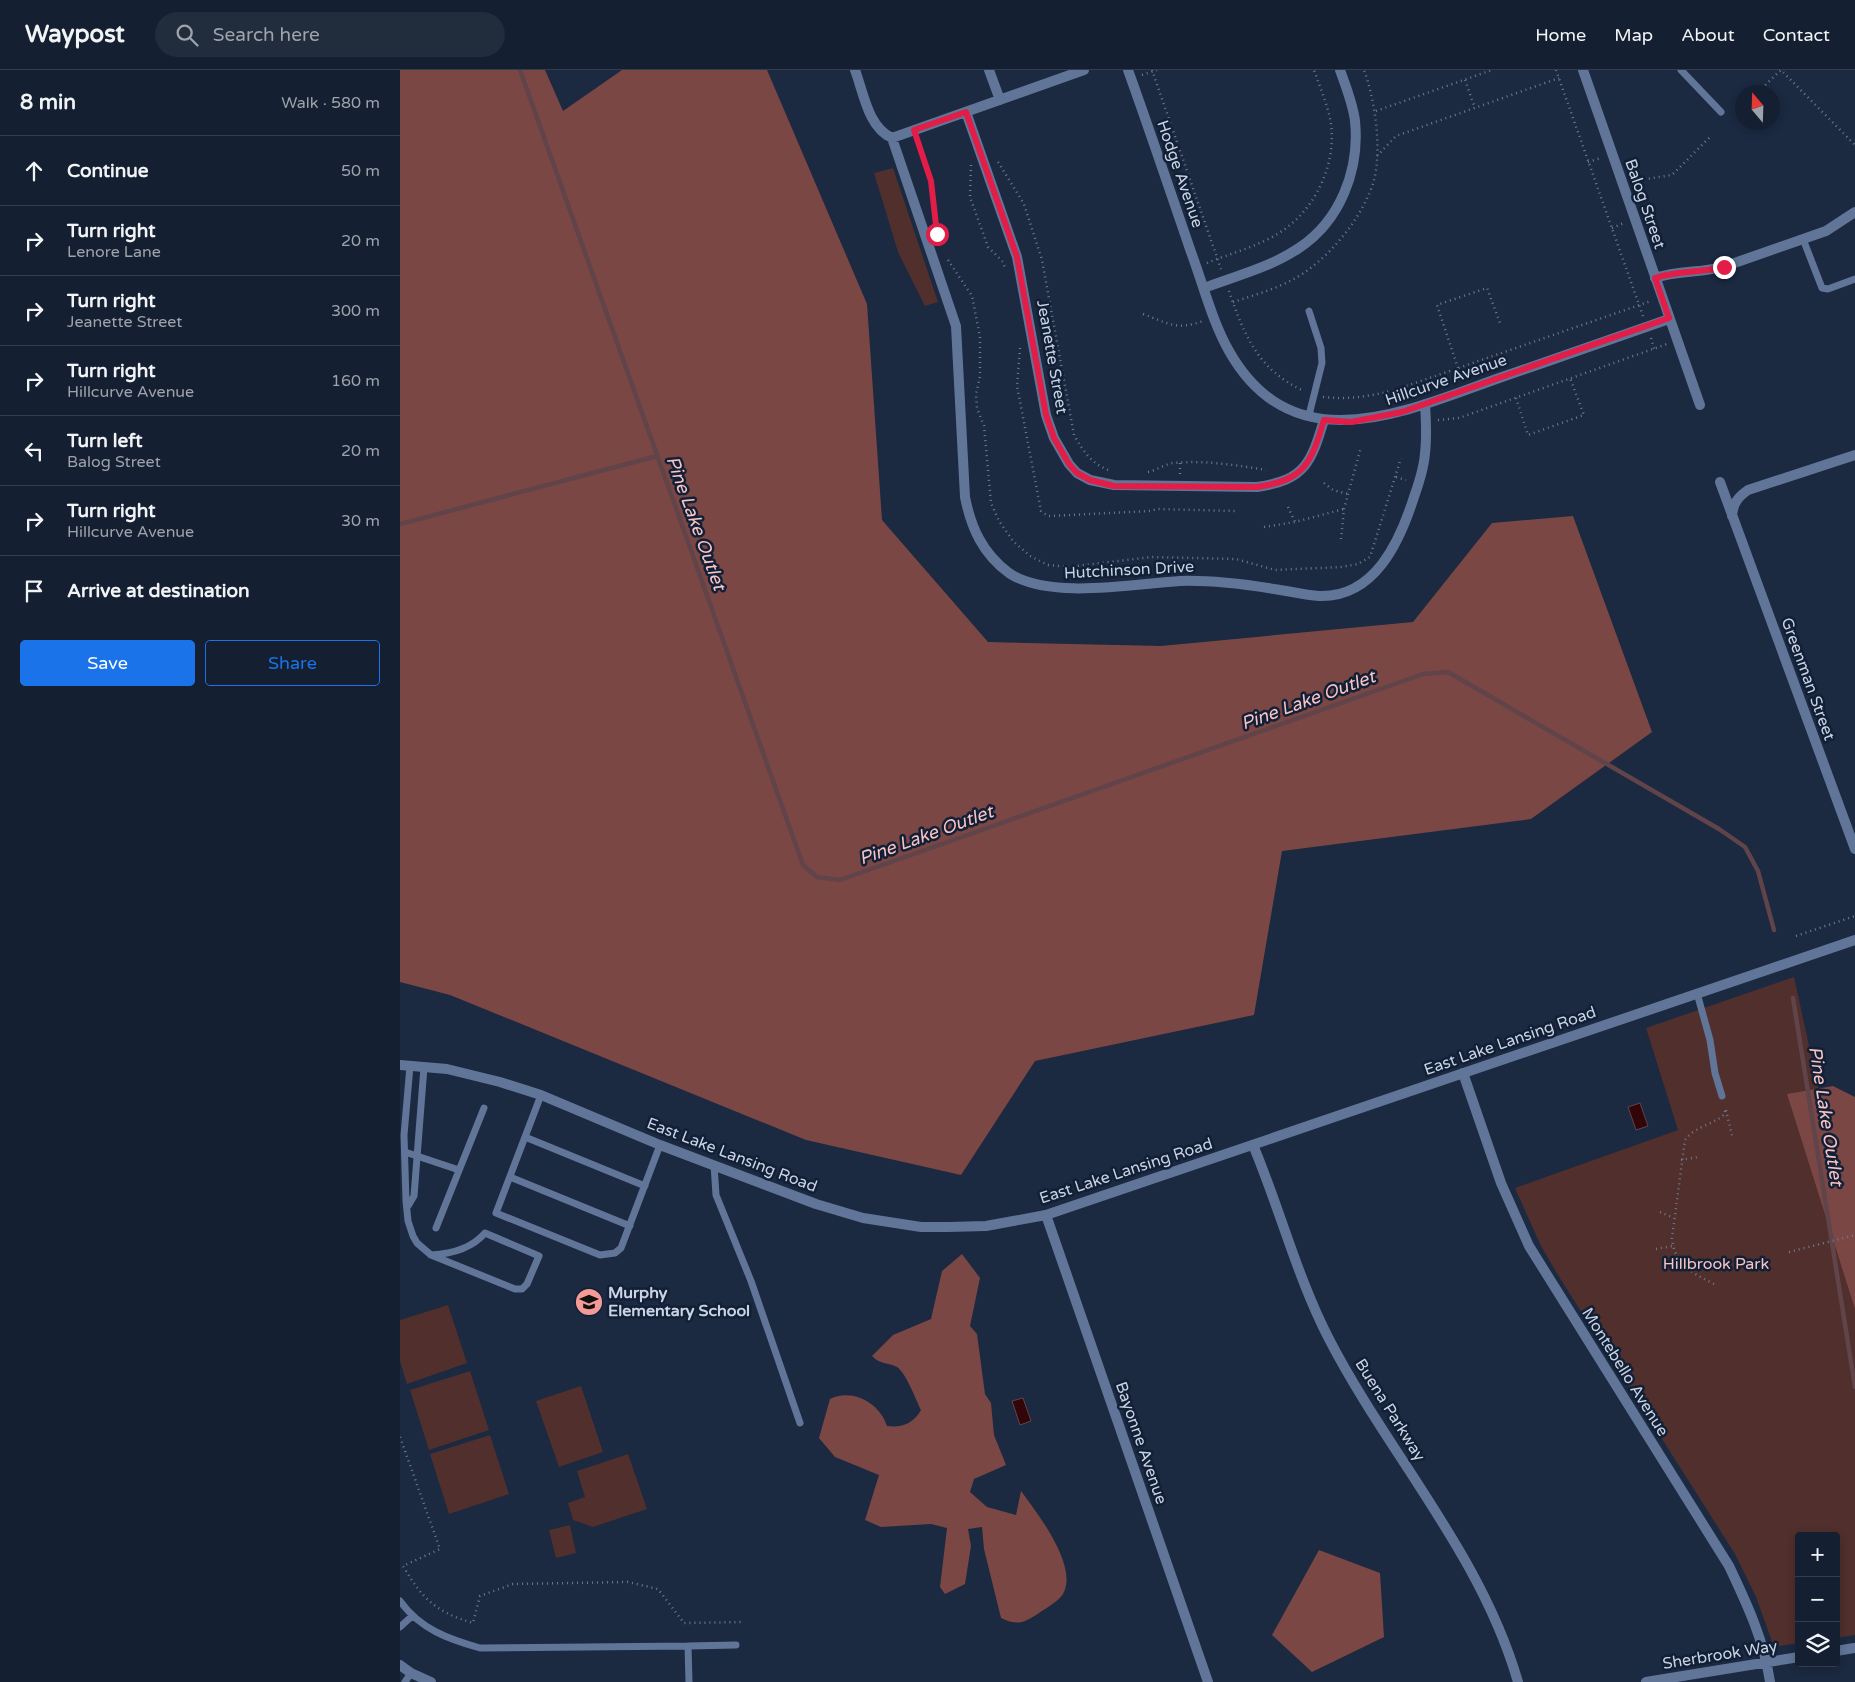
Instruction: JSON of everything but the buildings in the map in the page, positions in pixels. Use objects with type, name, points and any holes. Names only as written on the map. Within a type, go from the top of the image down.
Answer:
[{"type":"street","points":[[855,70],[874,125],[882,134],[892,138],[1084,70]]},
{"type":"street","points":[[989,70],[1000,100]]},
{"type":"street","name":"Hodge Avenue","points":[[1128,70],[1204,288]]},
{"type":"street","points":[[1204,288],[1261,268],[1299,248],[1320,230],[1335,212],[1345,192],[1352,167],[1355,144],[1355,122],[1340,70]]},
{"type":"street","name":"Balog Street","points":[[1583,70],[1700,405]]},
{"type":"street","name":"Jeanette Street","points":[[966,112],[1017,257],[1049,426],[1069,464],[1077,473],[1090,480],[1114,486],[1257,487],[1276,484],[1304,468],[1313,455],[1324,420]]},
{"type":"street","name":"Hutchinson Drive","points":[[892,138],[956,326],[965,497],[969,515],[976,536],[985,549],[1010,574],[1052,588],[1187,581],[1235,583],[1320,596],[1338,593],[1353,587],[1375,572],[1385,561],[1400,536],[1423,470],[1425,404]]},
{"type":"street","points":[[1655,278],[1679,271],[1711,270],[1724,267],[1826,231],[1855,212]]},
{"type":"street","name":"Hillcurve Avenue","points":[[1204,288],[1229,351],[1243,372],[1263,393],[1285,407],[1324,420],[1351,422],[1377,418],[1425,404],[1669,318]]},
{"type":"street","points":[[1732,519],[1732,506],[1739,496],[1748,490],[1855,455]]},
{"type":"street","name":"Greenman Street","points":[[1720,482],[1732,519],[1855,849]]},
{"type":"street","name":"East Lake Lansing Road","points":[[405,1066],[447,1069],[500,1082],[541,1096],[660,1145],[816,1204],[863,1218],[921,1227],[986,1226],[1046,1215],[1855,940]]},
{"type":"street","name":"Montebello Avenue","points":[[1464,1073],[1501,1183],[1529,1246],[1729,1566],[1748,1605],[1767,1663],[1770,1682]]},
{"type":"street","name":"Buena Parkway","points":[[1253,1145],[1306,1288],[1329,1339],[1482,1588],[1501,1631],[1518,1682]]},
{"type":"street","name":"Bayonne Avenue","points":[[1046,1215],[1208,1682]]},
{"type":"street","points":[[1840,1650],[1854,1648]]},
{"type":"street","name":"Sherbrook Way","points":[[1646,1682],[1795,1658]]},
{"type":"street","points":[[400,1665],[408,1678],[431,1682]]},
{"type":"lane","points":[[1681,70],[1721,112]]},
{"type":"lane","points":[[1803,239],[1822,288],[1855,280]]},
{"type":"lane","points":[[1309,311],[1321,348],[1322,363],[1309,415]]},
{"type":"lane","points":[[1697,993],[1710,1040],[1715,1073],[1722,1096]]},
{"type":"lane","points":[[405,1066],[406,1196],[408,1221],[416,1243],[431,1255],[519,1290],[527,1284],[539,1256],[485,1232],[478,1240],[457,1250],[431,1255]]},
{"type":"lane","points":[[408,1206],[414,1196],[424,1067]]},
{"type":"lane","points":[[541,1096],[496,1213],[600,1255],[608,1256],[621,1248],[660,1145]]},
{"type":"lane","points":[[436,1228],[484,1108]]},
{"type":"lane","points":[[525,1137],[645,1186]]},
{"type":"lane","points":[[405,1152],[459,1170]]},
{"type":"lane","points":[[714,1165],[716,1195],[751,1281],[800,1422]]},
{"type":"lane","points":[[510,1177],[630,1226]]},
{"type":"lane","points":[[400,1601],[411,1617],[456,1641],[480,1648],[736,1644]]},
{"type":"lane","points":[[400,1627],[411,1617]]},
{"type":"lane","points":[[688,1646],[689,1682]]},
{"type":"path","points":[[1152,70],[1250,346],[1271,371],[1292,385],[1315,396],[1345,399],[1370,396],[1458,368],[1662,297]]},
{"type":"path","points":[[1196,267],[1280,232],[1304,214],[1317,192],[1327,167],[1332,141],[1329,115],[1314,70]]},
{"type":"path","points":[[1376,111],[1492,70]]},
{"type":"path","points":[[1556,70],[1654,349]]},
{"type":"path","points":[[1765,85],[1781,70],[1855,145]]},
{"type":"path","points":[[1376,157],[1396,136],[1559,78]]},
{"type":"path","points":[[1465,80],[1475,108]]},
{"type":"path","points":[[914,130],[931,181],[937,234]]},
{"type":"path","points":[[1622,183],[1672,175],[1711,136]]},
{"type":"path","points":[[995,156],[1024,204],[1042,260],[1074,435],[1083,452],[1097,465],[1113,472]]},
{"type":"path","points":[[944,251],[972,296],[980,337],[980,376],[976,396],[977,408],[984,426],[991,503],[999,521],[1013,541],[1030,556],[1048,565],[1068,567],[1151,557],[1236,559],[1275,570],[1342,567],[1358,564],[1370,557],[1402,458]]},
{"type":"path","points":[[1458,368],[1437,305],[1487,288],[1500,323]]},
{"type":"path","points":[[1143,314],[1178,327],[1187,327],[1214,317]]},
{"type":"path","points":[[1426,420],[1458,418],[1677,340]]},
{"type":"path","points":[[1516,398],[1528,435],[1584,415],[1570,378]]},
{"type":"path","points":[[1341,539],[1344,509],[1361,447]]},
{"type":"path","points":[[1145,473],[1159,470],[1171,463],[1228,464],[1266,470]]},
{"type":"path","points":[[1324,483],[1333,490],[1348,494]]},
{"type":"path","points":[[1288,507],[1295,522]]},
{"type":"path","points":[[1264,527],[1295,522],[1344,509]]},
{"type":"path","points":[[1796,936],[1855,916]]},
{"type":"path","points":[[1722,1096],[1732,1136]]},
{"type":"path","points":[[1714,1284],[1685,1267],[1675,1255],[1672,1246],[1683,1147],[1688,1135],[1720,1117],[1726,1109]]},
{"type":"path","points":[[1681,1160],[1698,1157]]},
{"type":"path","points":[[1660,1212],[1674,1218]]},
{"type":"path","points":[[1789,1252],[1855,1235]]},
{"type":"path","points":[[1656,1249],[1672,1246]]},
{"type":"path","points":[[400,1437],[440,1548],[402,1566],[418,1592],[433,1606],[453,1617],[473,1623],[480,1596],[513,1584],[628,1582],[658,1589],[684,1623],[744,1622]]},
{"type":"green space","points":[[893,168],[938,302],[925,306],[898,252],[874,173]]},
{"type":"green space","name":"Hillbrook Park","points":[[1794,977],[1823,1110],[1855,1102],[1855,1635],[1840,1637],[1840,1532],[1795,1532],[1795,1644],[1774,1647],[1756,1597],[1735,1554],[1556,1272],[1540,1244],[1515,1188],[1678,1130],[1646,1028]]},
{"type":"green space","points":[[448,1305],[467,1363],[407,1384],[400,1361],[400,1320]]},
{"type":"green space","points":[[470,1371],[489,1430],[429,1450],[410,1390]]},
{"type":"green space","points":[[581,1386],[603,1452],[559,1467],[536,1401]]},
{"type":"green space","points":[[490,1435],[509,1494],[449,1514],[430,1454]]},
{"type":"green space","points":[[628,1454],[647,1509],[593,1527],[573,1520],[568,1503],[585,1497],[577,1471]]},
{"type":"green space","points":[[570,1525],[576,1553],[556,1558],[549,1530]]},
{"type":"shaded area","points":[[400,70],[545,70],[563,111],[622,70],[767,70],[867,304],[882,520],[988,642],[1161,646],[1413,622],[1492,523],[1573,516],[1652,732],[1531,819],[1282,851],[1254,1015],[1035,1061],[961,1175],[806,1140],[450,995],[400,982]]},
{"type":"shaded area","points":[[1833,1086],[1855,1097],[1855,1309],[1787,1094]]},
{"type":"shaded area","points":[[1640,1103],[1648,1126],[1636,1130],[1628,1107]]},
{"type":"shaded area","points":[[962,1254],[980,1278],[970,1326],[977,1334],[985,1394],[991,1403],[994,1435],[1006,1465],[974,1479],[970,1492],[987,1507],[1016,1515],[1021,1491],[1037,1512],[1054,1540],[1065,1569],[1066,1582],[1061,1597],[1034,1616],[1016,1623],[1001,1618],[984,1549],[982,1527],[968,1529],[971,1546],[965,1584],[945,1594],[940,1587],[947,1528],[931,1524],[881,1527],[865,1520],[879,1475],[835,1457],[819,1438],[830,1399],[838,1396],[856,1397],[872,1404],[887,1426],[907,1424],[918,1415],[921,1410],[900,1370],[894,1365],[878,1361],[872,1356],[893,1335],[931,1319],[942,1271]]},
{"type":"shaded area","points":[[1023,1398],[1031,1421],[1020,1425],[1012,1401]]},
{"type":"shaded area","points":[[1319,1550],[1380,1573],[1384,1637],[1312,1672],[1272,1635]]},
{"type":"waterway","name":"Pine Lake Outlet","points":[[520,70],[803,865],[817,877],[840,880],[1423,674],[1448,672],[1719,829],[1745,847],[1758,871],[1774,930]]},
{"type":"waterway","points":[[400,524],[657,456]]},
{"type":"waterway","name":"Pine Lake Outlet","points":[[1793,998],[1855,1387]]},
{"type":"place","name":"Murphy Elementary School","points":[[589,1302]]},
{"type":"route","points":[[937,234],[931,181],[914,130],[966,112],[1017,257],[1049,426],[1069,464],[1077,473],[1090,480],[1114,486],[1257,487],[1276,484],[1290,478],[1304,468],[1313,455],[1324,420],[1351,422],[1402,412],[1669,318],[1655,278],[1679,271],[1711,270],[1724,267]]}]
